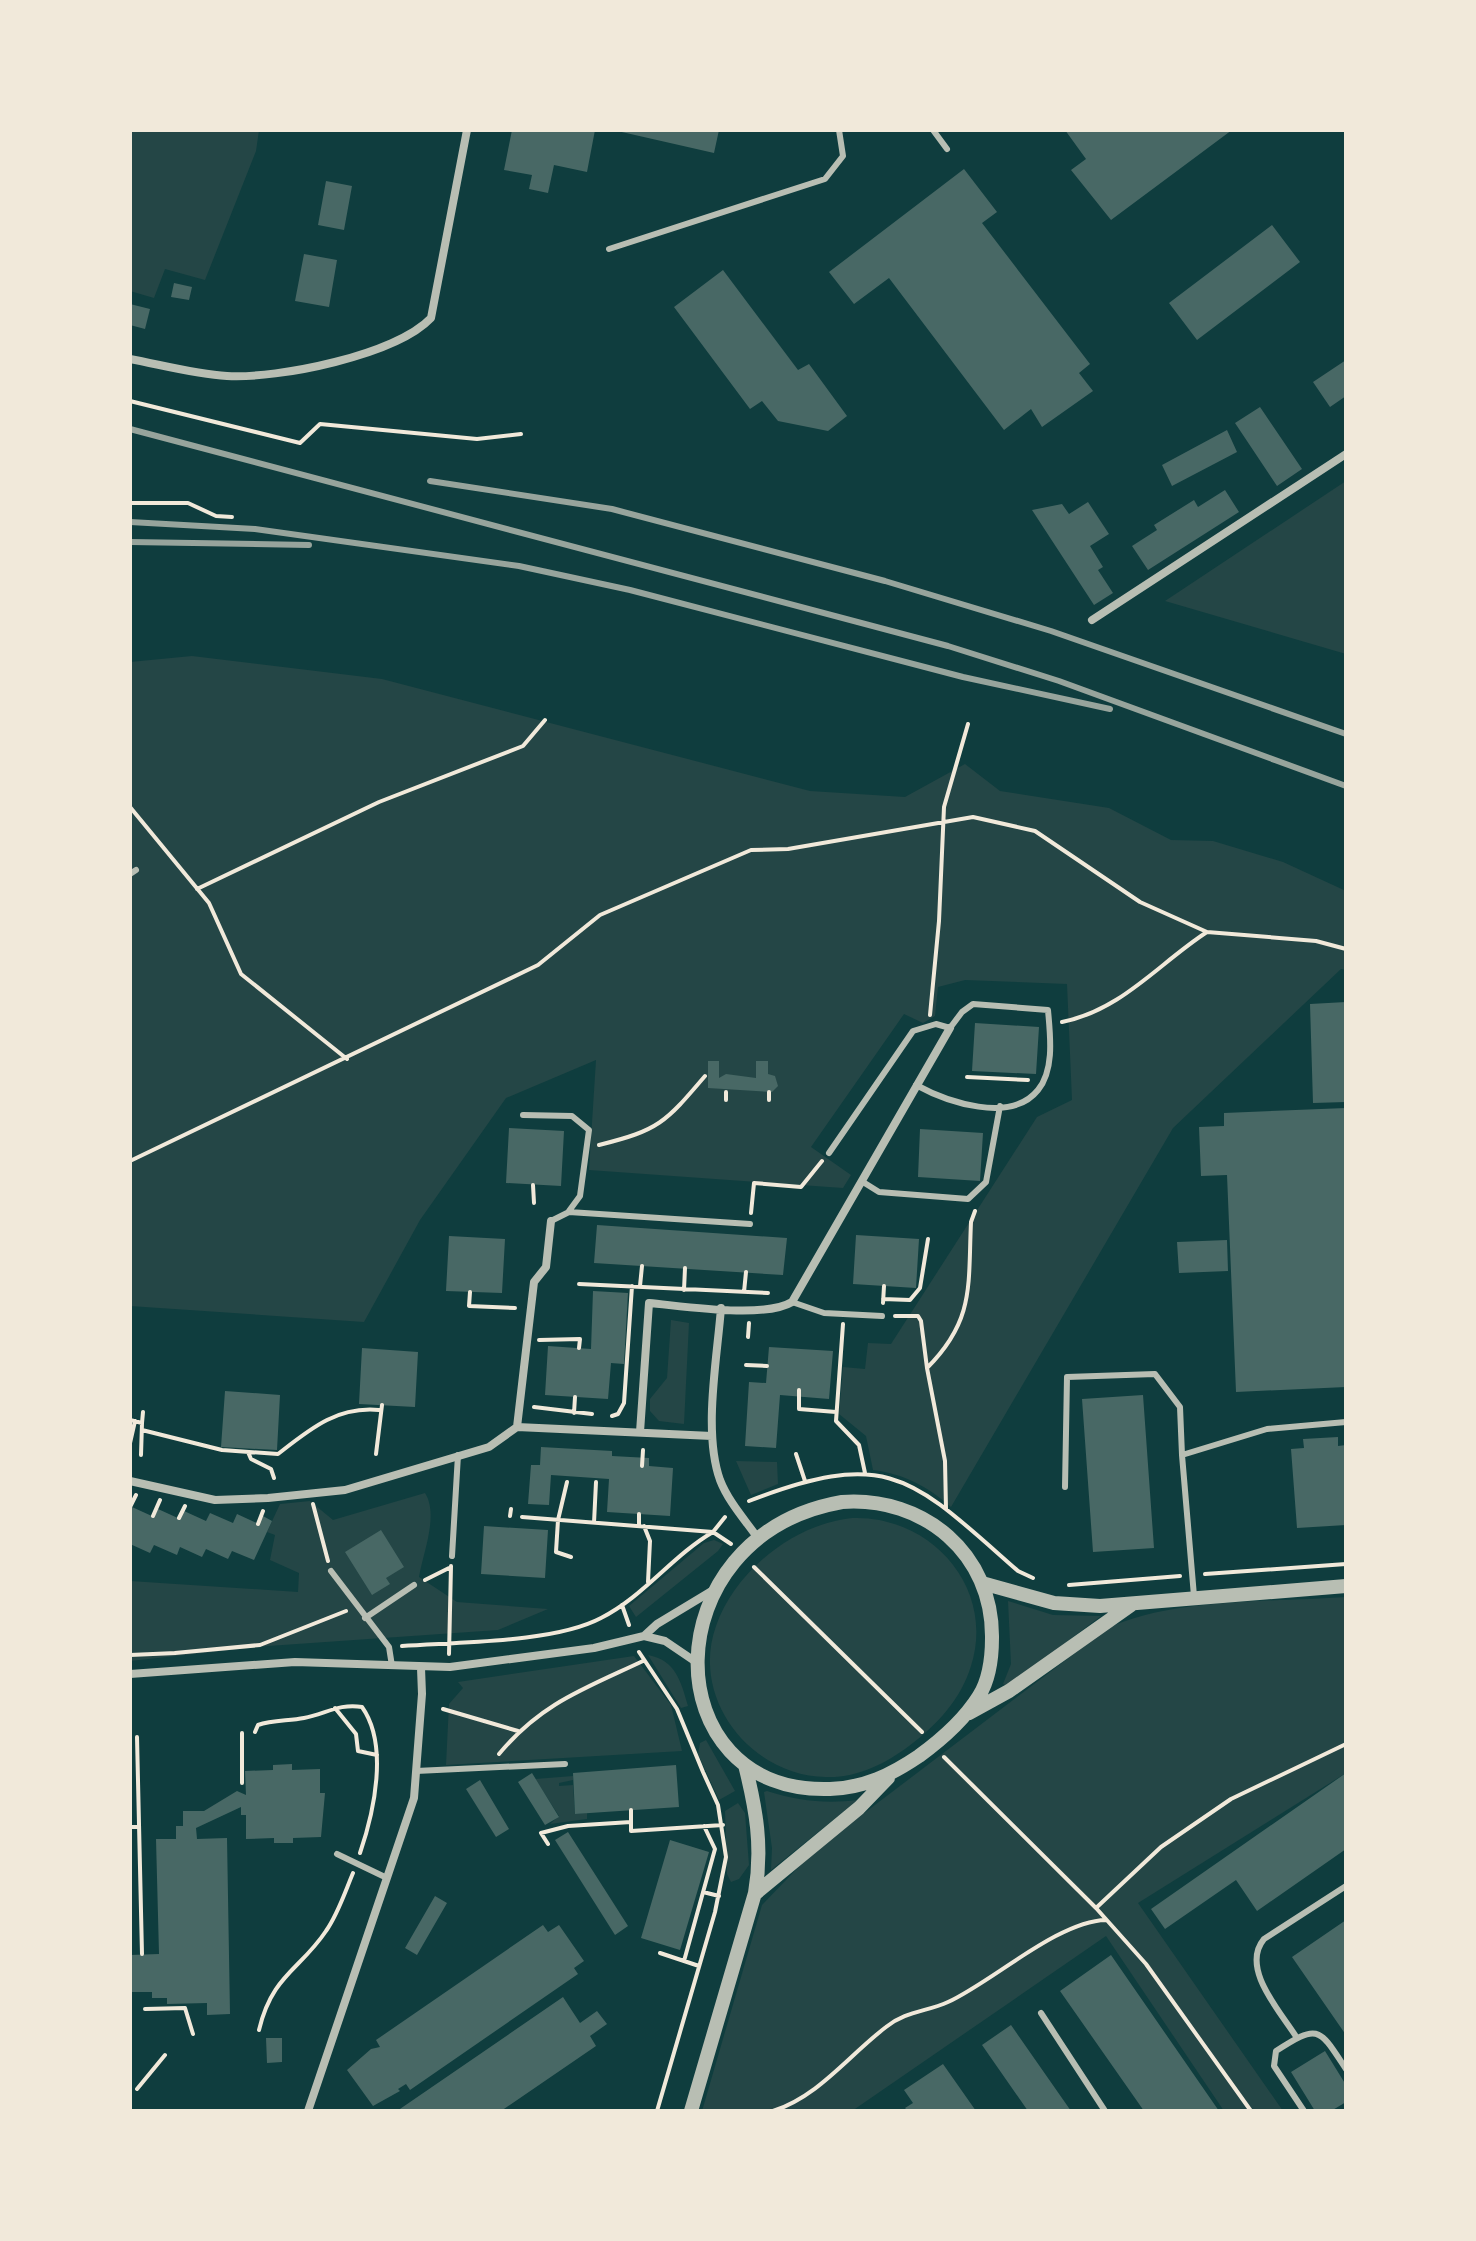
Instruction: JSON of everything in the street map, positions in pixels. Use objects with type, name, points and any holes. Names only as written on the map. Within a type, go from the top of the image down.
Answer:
[{"type":"street","points":[[130,359],[227,376],[269,375],[395,344],[417,333],[431,318],[467,130]]},
{"type":"street","points":[[1092,620],[1346,454]]},
{"type":"street","points":[[640,1432],[649,1303],[777,1308],[792,1302],[950,1028]]},
{"type":"street","points":[[517,1427],[534,1282],[546,1267],[551,1221]]},
{"type":"street","points":[[721,1308],[712,1436],[721,1483],[757,1537]]},
{"type":"street","points":[[130,1481],[215,1500],[345,1490],[489,1447],[517,1427],[712,1436]]},
{"type":"street","points":[[755,1893],[859,1808],[892,1774],[934,1745],[965,1715],[979,1696],[990,1664],[992,1614],[982,1583],[963,1553],[939,1528],[920,1515],[886,1503],[857,1501],[827,1505],[781,1522],[757,1537],[730,1565],[715,1589],[699,1631],[696,1662],[702,1693],[718,1734],[745,1765],[774,1779],[810,1789],[847,1788],[892,1774]]},
{"type":"street","points":[[982,1583],[1054,1603],[1132,1605],[1194,1596],[1346,1586]]},
{"type":"street","points":[[130,1674],[295,1662],[421,1668],[464,1665],[644,1636],[715,1589]]},
{"type":"street","points":[[965,1715],[1009,1691],[1132,1605]]},
{"type":"street","points":[[644,1636],[665,1641],[696,1662]]},
{"type":"street","points":[[308,2111],[414,1798],[421,1668]]},
{"type":"street","points":[[691,2111],[755,1893],[760,1845],[745,1765]]},
{"type":"lane","points":[[609,249],[825,179],[843,156],[839,130]]},
{"type":"lane","points":[[933,130],[947,149]]},
{"type":"lane","points":[[829,1153],[913,1031],[928,1025],[950,1028],[962,1012],[973,1004],[1048,1010],[1049,1063],[1039,1089],[1023,1102],[1000,1106],[966,1105],[916,1085]]},
{"type":"lane","points":[[863,1182],[879,1192],[968,1199],[978,1193],[986,1182],[1000,1106]]},
{"type":"lane","points":[[523,1115],[572,1116],[589,1130],[589,1148],[580,1196],[569,1212],[551,1221]]},
{"type":"lane","points":[[569,1212],[750,1224]]},
{"type":"lane","points":[[792,1302],[824,1313],[882,1316]]},
{"type":"lane","points":[[1065,1487],[1067,1377],[1155,1374],[1180,1407],[1194,1596]]},
{"type":"lane","points":[[1182,1455],[1267,1429],[1346,1422]]},
{"type":"lane","points":[[452,1556],[458,1455]]},
{"type":"lane","points":[[331,1571],[389,1647],[392,1666]]},
{"type":"lane","points":[[365,1618],[414,1585]]},
{"type":"lane","points":[[416,1771],[565,1764]]},
{"type":"lane","points":[[337,1854],[356,1866],[387,1878]]},
{"type":"lane","points":[[1297,2038],[1256,1971],[1256,1948],[1264,1939],[1346,1886]]},
{"type":"lane","points":[[1041,2013],[1105,2111]]},
{"type":"lane","points":[[1304,2111],[1274,2066],[1273,2058],[1307,2031],[1323,2035],[1346,2069]]},
{"type":"path","points":[[130,401],[300,443],[320,424],[477,439],[521,434]]},
{"type":"path","points":[[130,503],[188,503],[216,516],[232,517]]},
{"type":"path","points":[[197,889],[379,802],[523,746],[545,720]]},
{"type":"path","points":[[928,1025],[939,921],[944,807],[968,724]]},
{"type":"path","points":[[130,807],[216,914],[241,974],[347,1059]]},
{"type":"path","points":[[130,1161],[538,965],[600,915],[751,850],[788,849],[973,817],[1035,831],[1140,902],[1207,932],[1316,941],[1346,949]]},
{"type":"path","points":[[1049,1024],[1071,1020],[1118,999],[1152,979],[1179,950],[1207,932]]},
{"type":"path","points":[[589,1148],[647,1133],[674,1113],[705,1076]]},
{"type":"path","points":[[967,1077],[1003,1076],[1042,1081]]},
{"type":"path","points":[[726,1092],[726,1100]]},
{"type":"path","points":[[769,1092],[769,1100]]},
{"type":"path","points":[[750,1224],[754,1183],[801,1187],[829,1153]]},
{"type":"path","points":[[533,1185],[534,1203]]},
{"type":"path","points":[[927,1368],[952,1343],[967,1299],[971,1222],[978,1193]]},
{"type":"path","points":[[884,1286],[883,1299],[910,1300],[920,1288],[928,1239]]},
{"type":"path","points":[[640,1286],[642,1266]]},
{"type":"path","points":[[684,1287],[685,1268]]},
{"type":"path","points":[[744,1292],[746,1272]]},
{"type":"path","points":[[579,1284],[799,1294]]},
{"type":"path","points":[[519,1401],[530,1402],[538,1410],[612,1416],[622,1410],[632,1286]]},
{"type":"path","points":[[470,1292],[469,1306],[515,1308]]},
{"type":"path","points":[[844,1314],[836,1421],[859,1445],[865,1473]]},
{"type":"path","points":[[882,1316],[918,1316],[924,1328],[927,1368],[945,1461],[946,1509]]},
{"type":"path","points":[[528,1341],[580,1339],[579,1348]]},
{"type":"path","points":[[746,1365],[767,1366]]},
{"type":"path","points":[[799,1390],[799,1409],[836,1412]]},
{"type":"path","points":[[574,1413],[575,1397]]},
{"type":"path","points":[[130,1443],[132,1421],[222,1450],[278,1454],[307,1431],[341,1412],[380,1407],[376,1454]]},
{"type":"path","points":[[141,1455],[143,1412]]},
{"type":"path","points":[[642,1466],[643,1450]]},
{"type":"path","points":[[246,1451],[251,1459],[271,1469],[274,1478]]},
{"type":"path","points":[[796,1454],[805,1481]]},
{"type":"path","points":[[749,1501],[832,1474],[865,1473],[919,1488],[1018,1571],[1038,1580]]},
{"type":"path","points":[[556,1552],[558,1520],[567,1482]]},
{"type":"path","points":[[594,1523],[596,1482]]},
{"type":"path","points":[[311,1492],[317,1528],[331,1571]]},
{"type":"path","points":[[510,1516],[511,1509]]},
{"type":"path","points":[[639,1514],[650,1541],[648,1582]]},
{"type":"path","points":[[522,1517],[713,1532]]},
{"type":"path","points":[[389,1647],[578,1628],[622,1605],[713,1532],[723,1518]]},
{"type":"path","points":[[548,1551],[571,1557]]},
{"type":"path","points":[[449,1654],[452,1556]]},
{"type":"path","points":[[1064,1584],[1346,1564]]},
{"type":"path","points":[[414,1585],[451,1567]]},
{"type":"path","points":[[755,1568],[918,1728]]},
{"type":"path","points":[[622,1605],[643,1661],[677,1709],[723,1825],[726,1857],[719,1896],[657,2111]]},
{"type":"path","points":[[175,1653],[260,1645],[357,1606]]},
{"type":"path","points":[[491,1767],[518,1731],[559,1699],[643,1661]]},
{"type":"path","points":[[255,1732],[258,1725],[265,1723],[305,1718],[335,1708],[362,1707],[371,1719],[378,1767],[365,1838],[356,1866],[325,1934],[289,1970],[271,1997],[259,2030]]},
{"type":"path","points":[[335,1708],[356,1734],[358,1751],[377,1755]]},
{"type":"path","points":[[443,1709],[518,1731]]},
{"type":"path","points":[[242,1733],[242,1783]]},
{"type":"path","points":[[137,1737],[142,1954]]},
{"type":"path","points":[[1096,1908],[1161,1847],[1231,1799],[1346,1744]]},
{"type":"path","points":[[934,1745],[949,1764],[1108,1920],[1146,1964],[1251,2111]]},
{"type":"path","points":[[631,1810],[631,1831],[723,1825]]},
{"type":"path","points":[[548,1844],[541,1833],[568,1826],[631,1822]]},
{"type":"path","points":[[684,1961],[715,1849],[704,1826]]},
{"type":"path","points":[[130,1827],[139,1827]]},
{"type":"path","points":[[703,1892],[719,1896]]},
{"type":"path","points":[[773,2111],[786,2108],[844,2067],[885,2027],[911,2011],[947,2003],[1072,1929],[1108,1920]]},
{"type":"path","points":[[660,1953],[699,1966]]},
{"type":"path","points":[[145,2009],[185,2008],[193,2034]]},
{"type":"path","points":[[137,2089],[165,2055]]},
{"type":"shaded area","points":[[130,130],[259,130],[256,151],[205,280],[165,269],[154,298],[130,291]]},
{"type":"shaded area","points":[[1346,481],[1346,654],[1165,601]]},
{"type":"shaded area","points":[[192,656],[382,679],[810,791],[905,797],[965,764],[1000,791],[1109,808],[1171,840],[1213,841],[1283,862],[1346,891],[1346,970],[1341,969],[1173,1128],[951,1507],[915,1482],[873,1470],[866,1436],[839,1414],[843,1367],[865,1369],[868,1343],[891,1344],[1037,1117],[1072,1100],[1067,984],[965,980],[938,987],[935,1016],[923,1023],[904,1014],[811,1147],[851,1175],[843,1188],[589,1170],[596,1060],[506,1098],[420,1220],[364,1322],[130,1306],[130,662]]},
{"type":"shaded area","points":[[671,1320],[689,1323],[684,1424],[659,1421],[650,1411],[650,1399],[667,1378]]},
{"type":"shaded area","points":[[736,1461],[777,1462],[778,1484],[751,1495]]},
{"type":"shaded area","points":[[425,1493],[431,1512],[419,1577],[457,1602],[548,1609],[498,1630],[268,1646],[130,1661],[130,1581],[298,1592],[299,1573],[270,1560],[275,1535],[267,1532],[280,1504],[310,1501],[333,1520]]},
{"type":"shaded area","points":[[852,1518],[881,1520],[907,1529],[931,1543],[950,1561],[965,1584],[974,1609],[976,1637],[971,1666],[947,1710],[919,1738],[890,1759],[870,1769],[837,1777],[799,1773],[774,1763],[751,1748],[733,1728],[720,1706],[712,1680],[710,1653],[716,1626],[725,1606],[752,1569],[788,1540],[830,1522]]},
{"type":"shaded area","points":[[714,1540],[723,1544],[718,1551],[636,1617],[629,1606],[704,1543]]},
{"type":"shaded area","points":[[1346,1597],[1346,1773],[1138,1903],[1283,2111],[1224,2111],[1106,1936],[852,2111],[702,2111],[762,1905],[813,1852],[1108,1628],[1134,1618],[1193,1606]]},
{"type":"shaded area","points":[[1008,1601],[1053,1615],[1101,1616],[1008,1686],[1003,1684],[1011,1664]]},
{"type":"shaded area","points":[[648,1655],[665,1662],[676,1673],[688,1706],[681,1708]]},
{"type":"shaded area","points":[[634,1656],[671,1705],[682,1751],[446,1765],[449,1704],[463,1688],[458,1682]]},
{"type":"shaded area","points":[[706,1740],[735,1791],[719,1800],[698,1754],[700,1743]]},
{"type":"shaded area","points":[[573,1776],[573,1780],[559,1783],[559,1786],[573,1785],[575,1814],[587,1813],[587,1819],[550,1824],[559,1816],[535,1779]]},
{"type":"shaded area","points":[[764,1792],[812,1801],[858,1800],[771,1870],[772,1848]]},
{"type":"shaded area","points":[[738,1803],[745,1813],[749,1865],[739,1879],[731,1882],[727,1874],[725,1811]]},
{"type":"building","points":[[512,130],[595,130],[587,172],[554,165],[548,193],[529,189],[532,175],[504,170]]},
{"type":"building","points":[[613,130],[719,130],[714,153]]},
{"type":"building","points":[[1065,130],[1232,130],[1111,220],[1071,170],[1086,159]]},
{"type":"building","points":[[964,169],[997,212],[982,223],[1090,364],[1079,373],[1093,391],[1042,427],[1031,409],[1004,430],[889,278],[854,304],[829,272]]},
{"type":"building","points":[[326,181],[352,186],[344,230],[318,225]]},
{"type":"building","points":[[1272,225],[1300,262],[1197,340],[1169,303]]},
{"type":"building","points":[[304,254],[337,260],[329,307],[295,301]]},
{"type":"building","points":[[723,270],[798,370],[809,364],[847,416],[828,431],[778,421],[762,401],[750,409],[674,307]]},
{"type":"building","points":[[174,283],[192,287],[189,300],[171,297]]},
{"type":"building","points":[[130,304],[150,309],[145,329],[130,325]]},
{"type":"building","points":[[1346,360],[1346,396],[1330,407],[1313,382]]},
{"type":"building","points":[[1260,407],[1302,469],[1277,486],[1235,423]]},
{"type":"building","points":[[1227,430],[1237,452],[1172,486],[1162,465]]},
{"type":"building","points":[[1225,490],[1239,512],[1148,570],[1132,546],[1157,530],[1154,525],[1194,500],[1198,507]]},
{"type":"building","points":[[1088,502],[1109,534],[1090,546],[1103,567],[1098,570],[1113,593],[1094,605],[1032,510],[1062,504],[1069,514]]},
{"type":"building","points":[[1346,1002],[1346,1102],[1313,1103],[1310,1004]]},
{"type":"building","points":[[975,1023],[1039,1027],[1036,1074],[972,1071]]},
{"type":"building","points":[[708,1061],[719,1061],[719,1078],[726,1074],[756,1078],[756,1061],[768,1061],[768,1074],[775,1076],[778,1086],[772,1092],[708,1088]]},
{"type":"building","points":[[1346,1108],[1346,1387],[1236,1392],[1227,1175],[1201,1176],[1199,1127],[1224,1126],[1224,1113]]},
{"type":"building","points":[[509,1128],[564,1131],[561,1186],[506,1183]]},
{"type":"building","points":[[920,1129],[983,1133],[980,1181],[918,1177]]},
{"type":"building","points":[[597,1225],[787,1238],[783,1275],[594,1263]]},
{"type":"building","points":[[856,1235],[919,1239],[916,1288],[853,1284]]},
{"type":"building","points":[[449,1236],[505,1239],[502,1293],[446,1291]]},
{"type":"building","points":[[1227,1240],[1228,1271],[1179,1273],[1177,1242]]},
{"type":"building","points":[[593,1291],[628,1293],[624,1364],[611,1363],[608,1399],[545,1395],[548,1346],[591,1349]]},
{"type":"building","points":[[769,1347],[833,1351],[829,1399],[780,1395],[776,1448],[745,1446],[749,1382],[766,1383]]},
{"type":"building","points":[[362,1348],[418,1352],[415,1407],[359,1404]]},
{"type":"building","points":[[225,1391],[280,1395],[277,1450],[221,1447]]},
{"type":"building","points":[[1143,1395],[1154,1548],[1093,1552],[1082,1399]]},
{"type":"building","points":[[1338,1437],[1338,1446],[1346,1445],[1346,1525],[1297,1528],[1291,1449],[1304,1448],[1303,1439]]},
{"type":"building","points":[[541,1447],[612,1451],[612,1456],[649,1458],[649,1466],[673,1468],[670,1516],[607,1512],[609,1479],[551,1475],[549,1505],[528,1504],[531,1465],[540,1465]]},
{"type":"building","points":[[132,1507],[154,1517],[158,1509],[180,1519],[184,1511],[206,1521],[210,1513],[233,1523],[237,1514],[259,1524],[263,1516],[272,1521],[254,1560],[232,1551],[228,1559],[206,1549],[202,1557],[180,1547],[177,1555],[154,1545],[150,1553],[130,1544]]},
{"type":"building","points":[[484,1526],[548,1530],[545,1578],[481,1574]]},
{"type":"building","points":[[381,1530],[404,1567],[386,1578],[390,1584],[372,1595],[345,1552]]},
{"type":"building","points":[[292,1764],[292,1770],[320,1769],[320,1793],[325,1793],[321,1837],[293,1838],[293,1843],[274,1843],[274,1838],[246,1839],[246,1815],[241,1815],[241,1807],[196,1828],[197,1839],[227,1838],[230,2014],[207,2015],[207,2003],[167,2004],[167,1998],[152,1998],[152,1992],[130,1992],[130,1955],[159,1954],[156,1839],[176,1839],[176,1826],[183,1826],[183,1811],[204,1811],[237,1791],[246,1795],[245,1771],[273,1770],[273,1765]]},
{"type":"building","points":[[676,1765],[679,1807],[575,1814],[573,1773]]},
{"type":"building","points":[[532,1773],[559,1817],[545,1825],[518,1782]]},
{"type":"building","points":[[1346,1773],[1346,1849],[1257,1911],[1236,1880],[1165,1929],[1151,1909]]},
{"type":"building","points":[[480,1780],[509,1829],[496,1837],[466,1789]]},
{"type":"building","points":[[568,1832],[628,1926],[615,1935],[555,1840]]},
{"type":"building","points":[[670,1840],[709,1852],[680,1950],[641,1938]]},
{"type":"building","points":[[435,1896],[447,1903],[417,1955],[405,1948]]},
{"type":"building","points":[[1346,1920],[1346,2035],[1292,1957]]},
{"type":"building","points":[[543,1925],[548,1932],[559,1925],[584,1961],[574,1968],[578,1974],[410,2090],[406,2084],[398,2089],[400,2091],[373,2106],[347,2070],[371,2049],[380,2047],[376,2040]]},
{"type":"building","points":[[1111,1955],[1219,2111],[1144,2111],[1060,1991]]},
{"type":"building","points":[[563,1997],[580,2023],[597,2011],[607,2024],[590,2036],[596,2046],[501,2111],[397,2111]]},
{"type":"building","points":[[1011,2025],[1071,2111],[1028,2111],[982,2045]]},
{"type":"building","points":[[266,2038],[282,2038],[282,2062],[267,2063]]},
{"type":"building","points":[[1325,2051],[1346,2085],[1346,2102],[1331,2111],[1315,2111],[1291,2072]]},
{"type":"building","points":[[943,2064],[976,2111],[908,2111],[905,2108],[913,2103],[904,2090]]},
{"type":"railway","points":[[130,429],[948,646],[1059,681],[1346,786]]},
{"type":"railway","points":[[430,481],[612,509],[885,581],[1051,631],[1346,734]]},
{"type":"railway","points":[[130,522],[255,529],[519,566],[630,590],[963,677],[1110,709]]},
{"type":"railway","points":[[130,542],[309,545]]}]
